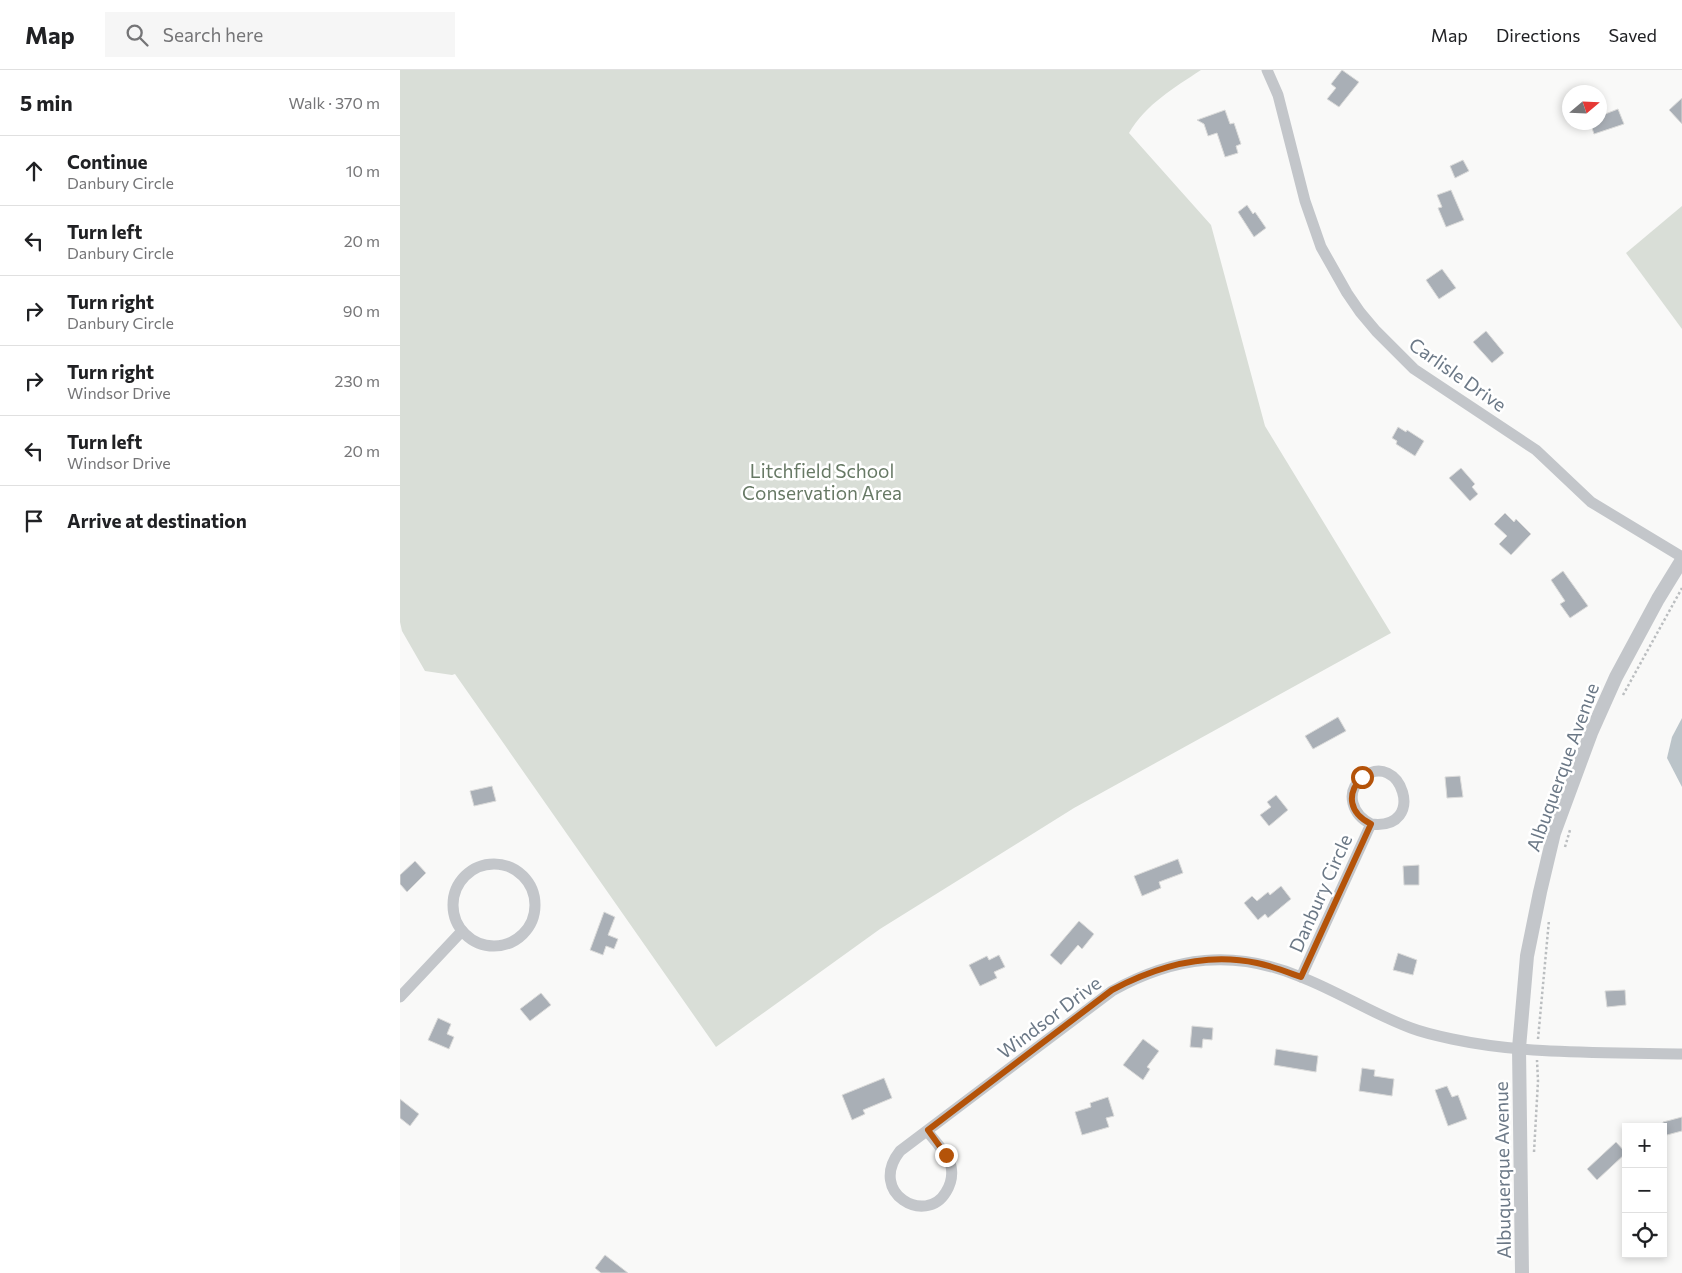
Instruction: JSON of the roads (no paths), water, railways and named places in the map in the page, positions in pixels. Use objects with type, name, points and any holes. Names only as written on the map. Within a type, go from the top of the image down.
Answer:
[{"type":"street","name":"Carlisle Drive","points":[[1267,70],[1281,103],[1305,201],[1321,247],[1347,293],[1376,331],[1414,369],[1536,450],[1591,502],[1682,558]]},
{"type":"street","name":"Albuquerque Avenue","points":[[1522,1273],[1519,1048],[1527,956],[1540,892],[1554,833],[1590,733],[1616,677],[1682,558]]},
{"type":"street","name":"Danbury Circle","points":[[1370,773],[1387,773],[1401,785],[1404,793],[1402,811],[1389,823],[1371,824],[1357,815],[1352,799],[1353,790],[1362,777],[1370,773]]},
{"type":"street","name":"Danbury Circle","points":[[1301,977],[1371,824]]},
{"type":"street","points":[[496,864],[507,866],[518,872],[526,880],[532,890],[534,909],[532,918],[522,934],[514,940],[496,946],[477,942],[462,930],[456,920],[453,909],[458,886],[464,877],[484,865],[496,864]]},
{"type":"street","points":[[400,997],[462,930]]},
{"type":"street","name":"Windsor Drive","points":[[928,1130],[946,1155],[951,1165],[952,1176],[950,1186],[944,1196],[936,1203],[914,1206],[905,1202],[892,1188],[890,1168],[900,1152],[928,1130],[1112,990],[1137,977],[1166,967],[1195,961],[1226,959],[1256,963],[1301,977],[1412,1029],[1453,1039],[1537,1050],[1682,1054]]},
{"type":"park label","name":"Litchfield School Conservation Area","points":[[822,481]]}]
